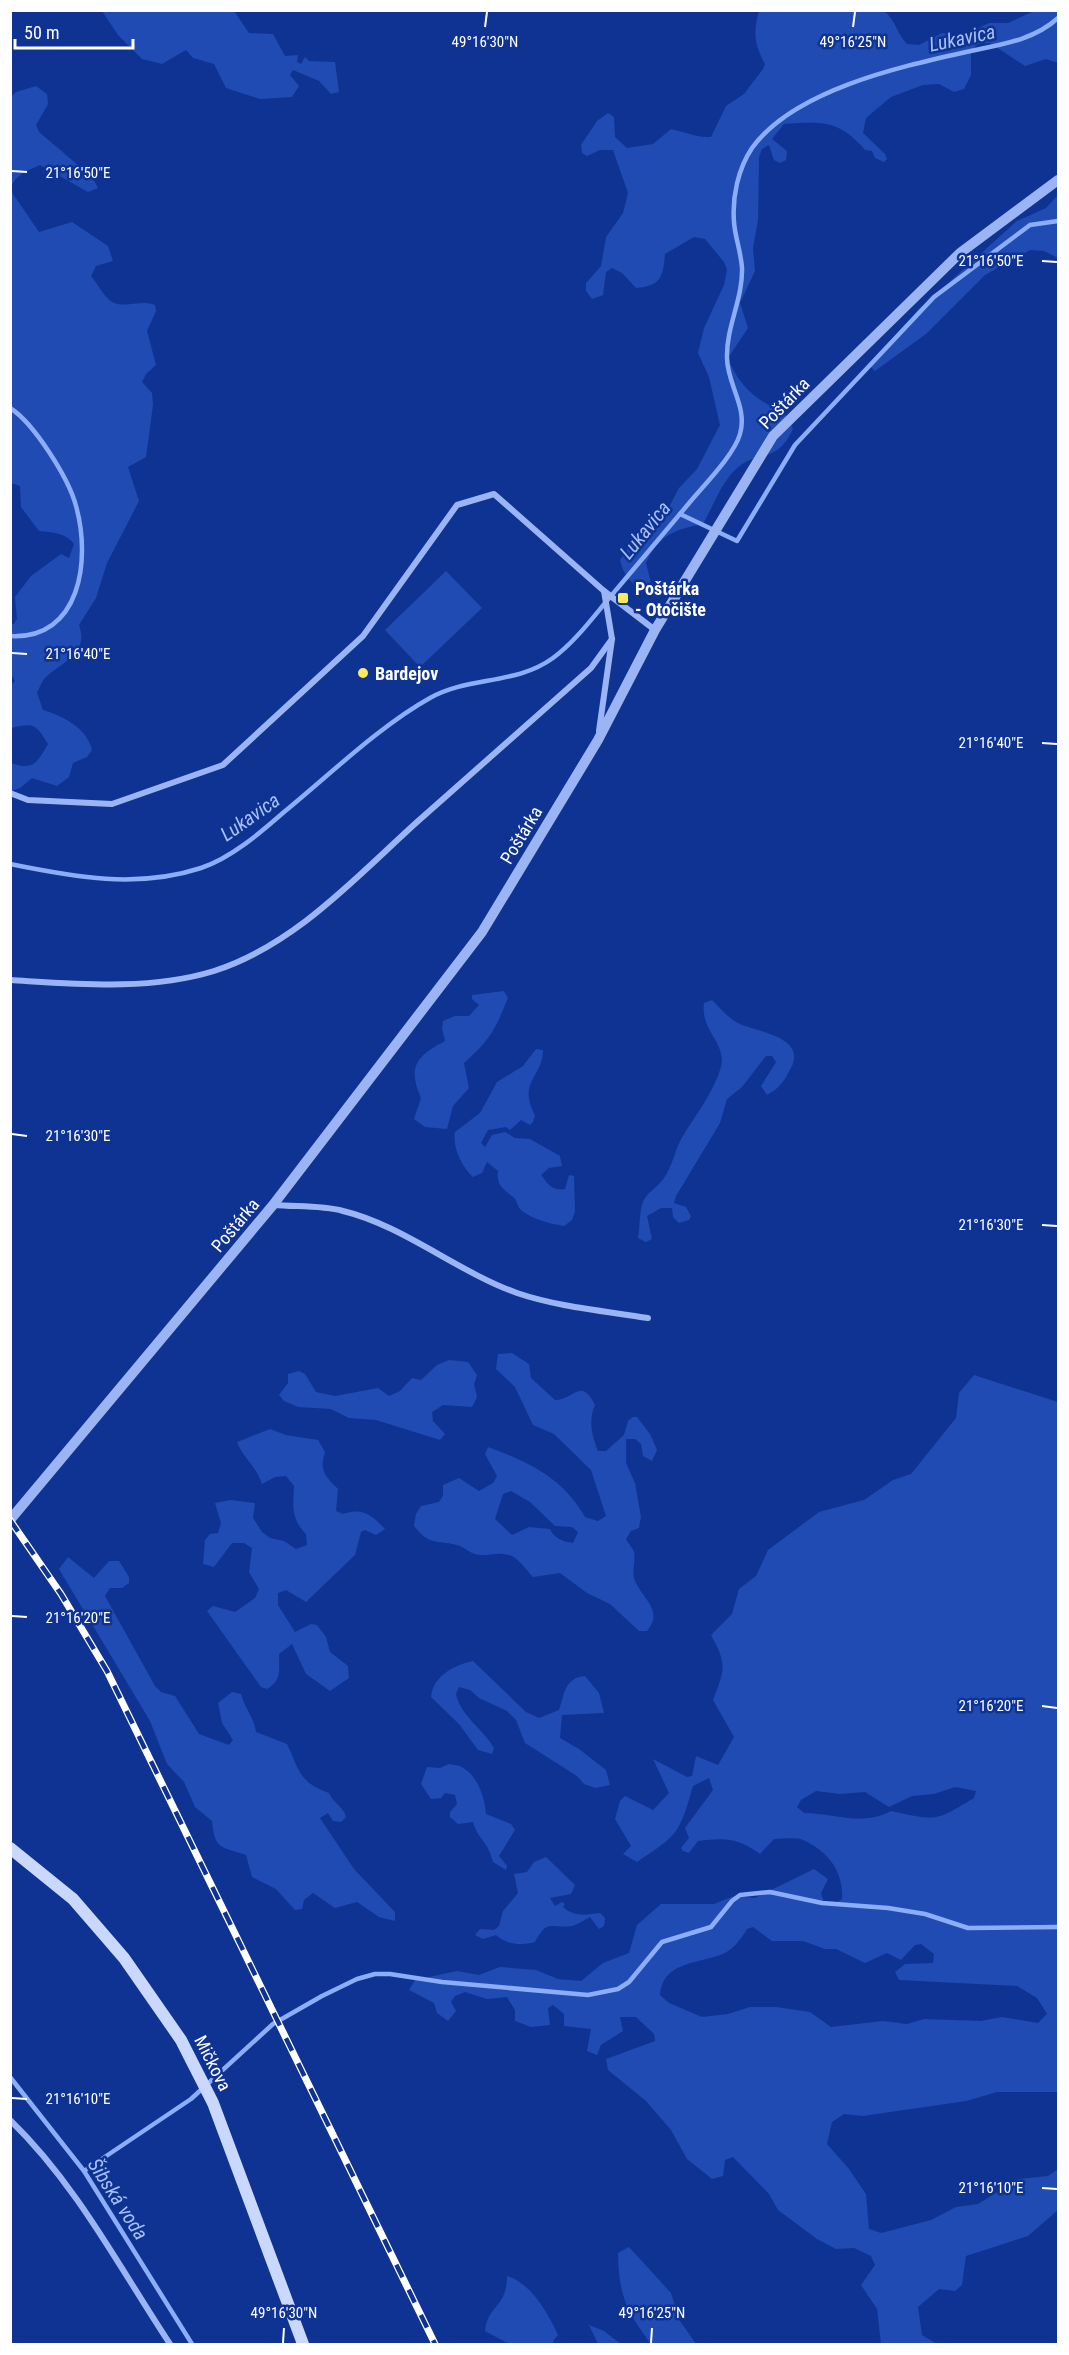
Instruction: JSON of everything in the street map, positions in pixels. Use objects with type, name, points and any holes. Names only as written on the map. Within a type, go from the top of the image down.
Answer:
[{"type":"main road","name":"Mičkova","points":[[10,1848],[73,1899],[124,1958],[165,2015],[203,2081],[303,2344]]},
{"type":"street","name":"Poštárka","points":[[10,1520],[273,1205],[482,932],[598,740],[655,630],[773,436],[960,253],[1059,180]]},
{"type":"street","points":[[10,793],[28,800],[112,804],[223,765],[363,636],[457,505],[494,494],[604,591],[655,630]]},
{"type":"street","points":[[598,740],[612,639],[604,591]]},
{"type":"street","points":[[10,980],[90,984],[178,979],[214,971],[260,950],[299,926],[343,891],[591,668],[612,639]]},
{"type":"street","points":[[273,1205],[343,1210],[404,1236],[476,1276],[518,1293],[564,1304],[648,1318]]},
{"type":"street","points":[[10,2120],[53,2165],[72,2191],[120,2262],[142,2304],[170,2344]]},
{"type":"shaded area","points":[[102,11],[234,11],[249,33],[273,34],[285,56],[298,55],[297,62],[301,64],[305,57],[309,61],[335,62],[339,92],[331,94],[319,81],[293,70],[290,75],[299,86],[292,97],[260,99],[226,88],[214,64],[193,58],[186,50],[162,64],[142,59],[118,35]]},
{"type":"shaded area","points":[[759,11],[884,11],[907,44],[919,45],[942,33],[969,37],[974,30],[989,23],[1008,23],[1034,11],[1058,11],[1058,63],[1046,59],[1025,66],[990,43],[978,44],[971,52],[971,75],[964,89],[954,92],[939,84],[923,85],[891,97],[866,118],[863,133],[885,154],[887,159],[884,162],[875,158],[872,151],[865,150],[838,128],[819,123],[784,124],[772,139],[787,151],[786,160],[780,163],[774,160],[769,145],[762,149],[759,157],[758,220],[753,248],[755,271],[740,303],[748,328],[728,358],[743,384],[765,403],[784,412],[793,429],[779,448],[772,453],[742,464],[729,476],[703,524],[676,531],[656,546],[646,563],[651,583],[644,589],[635,585],[628,578],[620,560],[634,539],[665,515],[679,488],[697,469],[720,425],[709,377],[698,353],[704,328],[724,285],[727,270],[724,262],[705,239],[694,237],[665,254],[662,274],[656,282],[636,288],[622,273],[612,268],[606,272],[603,295],[592,299],[586,291],[586,283],[601,266],[606,237],[623,213],[628,193],[613,150],[600,150],[587,156],[582,153],[581,145],[597,121],[608,113],[614,117],[615,137],[627,148],[653,144],[671,129],[696,136],[711,137],[726,106],[744,94],[765,64],[756,38]]},
{"type":"shaded area","points":[[36,86],[47,94],[48,104],[36,125],[39,132],[92,177],[98,188],[88,192],[40,165],[19,176],[11,189],[11,97],[16,92]]},
{"type":"shaded area","points":[[11,191],[39,232],[72,222],[108,246],[113,261],[96,266],[91,276],[112,302],[122,305],[150,303],[155,305],[156,311],[147,331],[156,365],[146,374],[142,382],[152,393],[153,405],[146,457],[128,467],[139,501],[107,563],[96,598],[79,625],[81,643],[78,649],[45,678],[37,693],[43,710],[66,719],[80,729],[92,750],[87,757],[73,763],[69,777],[57,786],[32,778],[20,788],[11,791],[11,763],[25,766],[34,764],[48,744],[33,726],[11,728],[11,685],[15,681],[10,672],[11,624],[14,624],[17,619],[15,597],[31,576],[61,554],[69,558],[74,544],[63,535],[39,531],[21,507],[20,486],[11,483]]},
{"type":"shaded area","points":[[1058,195],[1058,258],[1044,251],[1030,250],[985,275],[926,334],[875,371],[869,365],[918,310],[1017,221],[1046,208]]},
{"type":"shaded area","points":[[446,571],[482,608],[420,667],[385,630]]},
{"type":"shaded area","points":[[504,991],[508,998],[495,1027],[480,1048],[464,1063],[469,1088],[453,1106],[447,1129],[425,1127],[414,1119],[421,1098],[415,1078],[417,1063],[427,1052],[445,1041],[443,1021],[455,1016],[469,1016],[479,1005],[472,999],[472,995]]},
{"type":"shaded area","points":[[712,1000],[736,1022],[778,1037],[787,1043],[792,1049],[794,1058],[784,1080],[767,1095],[761,1086],[776,1062],[772,1056],[766,1056],[742,1087],[727,1099],[720,1123],[676,1196],[674,1203],[686,1207],[691,1216],[689,1220],[679,1223],[673,1217],[672,1208],[661,1208],[647,1216],[652,1239],[646,1242],[638,1238],[643,1202],[662,1181],[680,1141],[709,1094],[721,1067],[720,1051],[704,1013],[704,1003]]},
{"type":"shaded area","points":[[536,1049],[543,1050],[542,1059],[530,1087],[530,1104],[535,1115],[533,1122],[530,1125],[521,1120],[510,1130],[506,1127],[488,1130],[481,1143],[485,1147],[492,1135],[505,1132],[515,1138],[530,1139],[560,1156],[562,1166],[549,1168],[541,1175],[551,1187],[557,1189],[565,1189],[569,1175],[574,1176],[575,1212],[572,1220],[564,1226],[524,1213],[514,1198],[499,1183],[498,1171],[487,1162],[482,1173],[473,1177],[465,1168],[456,1150],[454,1138],[455,1132],[480,1113],[497,1082],[523,1066]]},
{"type":"shaded area","points":[[512,1353],[529,1364],[531,1378],[555,1400],[577,1392],[586,1392],[595,1405],[592,1428],[598,1451],[606,1451],[624,1435],[628,1421],[633,1417],[637,1417],[650,1434],[657,1450],[652,1461],[643,1456],[641,1444],[635,1439],[626,1439],[626,1463],[635,1483],[641,1517],[639,1528],[631,1531],[626,1539],[634,1552],[635,1581],[653,1611],[652,1624],[647,1631],[639,1631],[610,1604],[587,1593],[560,1573],[533,1577],[512,1556],[475,1554],[460,1546],[430,1540],[414,1526],[416,1514],[421,1506],[439,1502],[443,1496],[443,1485],[459,1478],[479,1491],[493,1483],[497,1476],[485,1454],[488,1447],[544,1473],[566,1492],[585,1517],[598,1521],[606,1516],[591,1470],[554,1434],[533,1425],[515,1387],[496,1369],[498,1354]],"holes":[[[511,1491],[530,1502],[555,1526],[572,1527],[578,1532],[573,1543],[559,1539],[550,1529],[529,1527],[512,1535],[495,1519],[503,1494]]]},
{"type":"shaded area","points":[[449,1360],[468,1362],[477,1375],[474,1384],[477,1397],[472,1407],[443,1405],[432,1412],[433,1421],[445,1434],[440,1440],[376,1420],[349,1418],[331,1409],[298,1407],[284,1401],[279,1395],[288,1383],[288,1374],[299,1371],[305,1374],[316,1392],[335,1396],[378,1388],[389,1396],[400,1391],[412,1378],[421,1380],[437,1365]]},
{"type":"shaded area","points":[[974,1375],[1058,1402],[1058,2092],[997,2092],[966,2101],[863,2116],[844,2114],[832,2122],[827,2144],[849,2169],[866,2194],[869,2229],[881,2233],[931,2220],[956,2207],[978,2204],[1019,2179],[1048,2176],[1058,2169],[1058,2210],[1028,2236],[966,2256],[962,2285],[955,2291],[939,2289],[918,2307],[922,2335],[937,2344],[881,2344],[877,2309],[861,2285],[875,2265],[871,2256],[854,2248],[836,2249],[817,2239],[778,2210],[769,2194],[733,2157],[725,2160],[723,2176],[712,2179],[687,2159],[671,2130],[646,2101],[608,2070],[606,2059],[655,2041],[654,2034],[636,2017],[620,2017],[623,2031],[601,2045],[597,2055],[587,2051],[591,2029],[564,2026],[564,2014],[553,2005],[548,2008],[550,2025],[531,2027],[515,2021],[515,2010],[507,1997],[487,1999],[465,1992],[455,1996],[451,2002],[456,2011],[448,2021],[437,2013],[434,2003],[409,1990],[415,1980],[457,1971],[479,1975],[500,1967],[536,1970],[558,1979],[581,1981],[603,1963],[629,1953],[637,1925],[661,1904],[714,1904],[734,1896],[755,1898],[814,1869],[828,1879],[821,1893],[824,1902],[833,1905],[842,1899],[840,1880],[833,1864],[820,1850],[803,1840],[774,1839],[760,1854],[744,1844],[723,1839],[698,1841],[689,1853],[683,1851],[681,1848],[689,1838],[685,1828],[713,1790],[709,1778],[693,1786],[676,1832],[637,1862],[623,1854],[631,1846],[615,1819],[620,1801],[625,1796],[653,1810],[669,1793],[653,1759],[687,1777],[692,1776],[696,1756],[718,1765],[734,1737],[713,1700],[722,1673],[722,1660],[711,1635],[732,1614],[739,1589],[756,1576],[768,1550],[819,1512],[864,1500],[893,1480],[911,1474],[956,1418],[959,1393]],"holes":[[[955,1787],[976,1791],[974,1798],[951,1812],[935,1817],[918,1817],[891,1811],[880,1816],[858,1819],[804,1813],[797,1807],[801,1800],[816,1791],[840,1794],[865,1792],[889,1807],[912,1796],[934,1794]],[[753,1927],[772,1941],[803,1941],[825,1949],[836,1949],[865,1963],[887,1953],[901,1960],[915,1945],[921,1944],[934,1954],[933,1963],[905,1964],[895,1972],[899,1980],[1017,1986],[1037,1998],[1047,2014],[1038,2023],[1002,2017],[981,2021],[924,2019],[907,2024],[883,2021],[831,2027],[810,2012],[776,2007],[750,2007],[728,2014],[702,2017],[669,2003],[660,1995],[668,1975],[676,1969],[725,1953],[738,1942],[747,1929]]]},
{"type":"shaded area","points":[[270,1429],[286,1435],[318,1440],[325,1452],[324,1473],[338,1489],[336,1511],[343,1514],[361,1512],[376,1520],[385,1529],[376,1535],[365,1530],[361,1532],[355,1555],[306,1602],[286,1590],[278,1593],[278,1605],[295,1632],[311,1624],[317,1625],[326,1637],[330,1652],[348,1666],[349,1678],[330,1691],[306,1674],[292,1644],[279,1654],[279,1674],[275,1682],[267,1689],[261,1687],[207,1611],[213,1606],[235,1612],[255,1598],[259,1589],[249,1572],[252,1548],[244,1543],[232,1543],[214,1567],[203,1564],[205,1540],[210,1534],[218,1533],[221,1523],[215,1503],[230,1500],[255,1503],[253,1518],[262,1532],[296,1549],[307,1545],[306,1534],[295,1517],[294,1486],[286,1476],[275,1477],[262,1484],[237,1442]]},
{"type":"shaded area","points":[[68,1557],[94,1578],[109,1561],[119,1561],[129,1577],[129,1583],[122,1588],[110,1588],[105,1596],[155,1686],[161,1692],[175,1696],[199,1734],[229,1745],[233,1740],[222,1723],[218,1703],[232,1692],[241,1694],[256,1732],[287,1744],[298,1769],[306,1780],[329,1793],[343,1810],[346,1817],[341,1822],[333,1821],[328,1813],[320,1818],[354,1869],[395,1912],[395,1921],[379,1917],[357,1902],[335,1908],[313,1893],[304,1900],[302,1909],[295,1910],[276,1889],[252,1877],[246,1855],[220,1846],[215,1837],[212,1821],[195,1807],[184,1782],[167,1764],[150,1721],[59,1569]]},
{"type":"shaded area","points":[[473,1661],[526,1712],[539,1718],[559,1710],[570,1683],[578,1677],[585,1676],[599,1693],[604,1713],[562,1715],[560,1738],[579,1749],[606,1770],[610,1785],[595,1788],[584,1784],[577,1776],[525,1743],[516,1720],[507,1711],[479,1698],[470,1690],[459,1687],[456,1694],[462,1709],[494,1748],[492,1754],[478,1750],[459,1724],[431,1697],[440,1677],[459,1665]]},
{"type":"shaded area","points":[[449,1764],[462,1767],[473,1776],[482,1795],[486,1814],[511,1824],[515,1830],[499,1856],[507,1866],[506,1870],[493,1862],[473,1822],[458,1824],[450,1817],[450,1812],[457,1804],[455,1795],[445,1793],[441,1798],[431,1799],[421,1784],[427,1767],[440,1768]]},
{"type":"shaded area","points":[[546,1857],[575,1885],[571,1894],[550,1898],[555,1906],[562,1902],[565,1904],[563,1907],[576,1914],[600,1913],[605,1918],[604,1926],[599,1929],[590,1917],[572,1926],[550,1926],[543,1930],[535,1942],[524,1944],[510,1943],[496,1935],[483,1939],[475,1935],[480,1929],[494,1930],[499,1926],[503,1911],[518,1893],[514,1874],[527,1872],[534,1862]]},
{"type":"shaded area","points":[[629,2247],[671,2293],[680,2321],[696,2344],[651,2344],[642,2332],[630,2312],[620,2281],[618,2253]]},
{"type":"shaded area","points":[[507,2276],[524,2285],[538,2300],[558,2335],[553,2341],[554,2344],[509,2344],[485,2331],[490,2316],[504,2294]]},
{"type":"shaded area","points":[[589,2325],[604,2331],[621,2344],[598,2344]]},
{"type":"waterway","name":"Lukavica","points":[[10,864],[106,879],[153,878],[212,864],[245,844],[374,736],[411,709],[430,698],[460,686],[524,673],[539,667],[561,652],[584,629],[718,469],[737,442],[742,424],[741,414],[727,358],[729,335],[742,279],[734,222],[734,203],[740,174],[752,148],[771,128],[794,111],[821,96],[910,65],[1015,41],[1038,32],[1058,18]]},
{"type":"waterway","points":[[680,514],[737,541],[795,445],[934,297],[1030,225],[1058,221]]},
{"type":"waterway","points":[[10,408],[40,438],[66,481],[76,506],[82,549],[75,592],[66,611],[52,625],[34,634],[10,636]]},
{"type":"waterway","points":[[84,2171],[191,2099],[273,2024],[322,1996],[357,1979],[375,1974],[588,1995],[618,1989],[629,1982],[662,1942],[711,1927],[732,1901],[740,1895],[770,1892],[822,1903],[888,1908],[925,1914],[968,1928],[1058,1927]]},
{"type":"waterway","name":"Šibská voda","points":[[10,2077],[84,2171],[192,2344]]},
{"type":"railway","points":[[10,1520],[61,1594],[107,1671],[435,2344]]},
{"type":"place","name":"Poštárka - Otočište","points":[[623,598]]},
{"type":"place","name":"Bardejov","points":[[363,673]]}]
